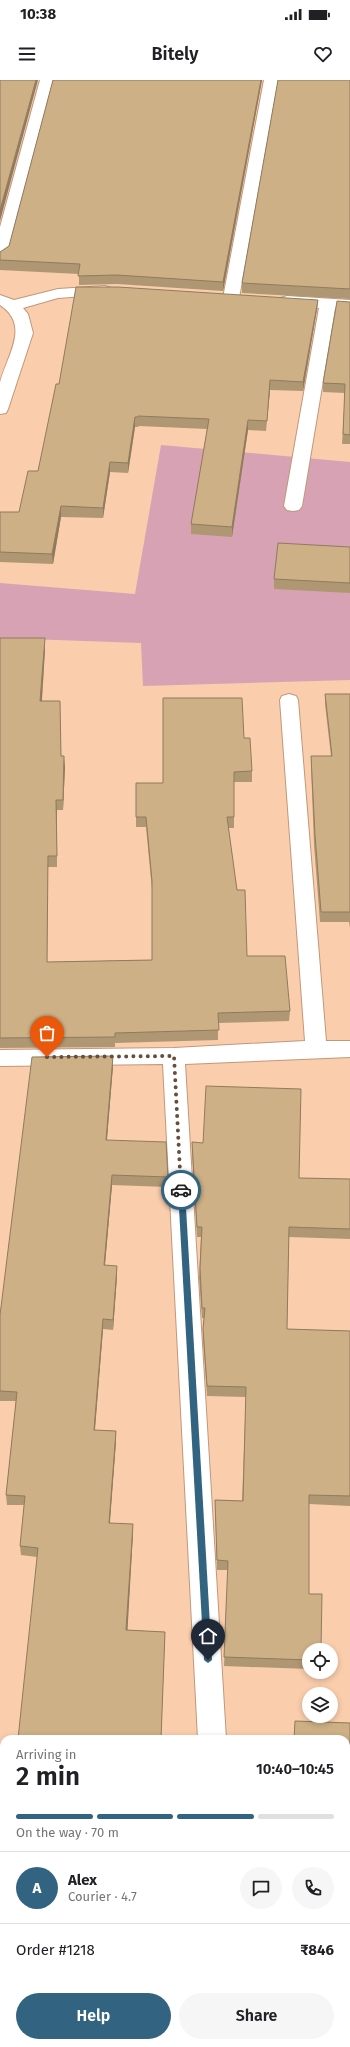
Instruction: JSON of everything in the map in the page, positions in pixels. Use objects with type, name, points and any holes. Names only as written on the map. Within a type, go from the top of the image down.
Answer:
[{"type":"street","points":[[0,255],[47,80]]},
{"type":"street","points":[[215,297],[238,299],[271,80]]},
{"type":"street","points":[[6,303],[59,292],[121,292]]},
{"type":"street","points":[[268,300],[350,305]]},
{"type":"street","points":[[0,409],[25,333],[20,314],[6,303]]},
{"type":"street","points":[[293,506],[328,304]]},
{"type":"street","points":[[0,357],[18,352]]},
{"type":"street","points":[[289,700],[316,1049]]},
{"type":"street","points":[[0,1058],[174,1056],[316,1049],[350,1050]]},
{"type":"street","points":[[174,1056],[212,1735]]},
{"type":"shaded area","points":[[161,445],[350,462],[350,680],[143,686],[141,643],[0,638],[0,583],[135,594]]},
{"type":"building","points":[[0,80],[36,80],[0,210]]},
{"type":"building","points":[[53,80],[261,80],[223,282],[117,275],[78,276],[80,264],[0,260],[0,252],[9,246]]},
{"type":"building","points":[[278,80],[350,80],[350,289],[242,283]]},
{"type":"building","points":[[76,287],[118,287],[318,300],[303,382],[270,380],[267,421],[248,420],[232,527],[191,524],[209,419],[138,416],[135,417],[128,463],[110,462],[103,508],[61,506],[52,554],[0,552],[0,512],[19,512],[28,471],[38,471],[56,384],[59,384]]},
{"type":"building","points":[[337,301],[350,302],[350,435],[343,434],[345,384],[323,383]]},
{"type":"building","points":[[278,543],[350,547],[350,583],[274,579]]},
{"type":"building","points":[[0,638],[45,638],[40,701],[60,701],[61,756],[64,756],[63,800],[56,800],[57,856],[48,856],[47,962],[152,960],[152,881],[146,817],[136,817],[136,783],[163,783],[163,698],[242,698],[244,738],[250,738],[252,771],[234,772],[234,817],[227,817],[237,890],[245,890],[247,956],[285,956],[290,1011],[218,1013],[219,1030],[115,1033],[115,1037],[0,1038]]},
{"type":"building","points":[[325,694],[350,694],[350,912],[321,912],[311,756],[332,756]]},
{"type":"building","points":[[113,1056],[106,1140],[166,1142],[168,1177],[112,1175],[104,1265],[117,1266],[113,1320],[103,1319],[94,1430],[116,1431],[109,1523],[133,1524],[126,1630],[165,1632],[161,1735],[18,1735],[38,1548],[20,1546],[25,1496],[6,1495],[17,1392],[0,1391],[0,1315],[32,1057]]},
{"type":"building","points":[[206,1086],[301,1089],[299,1178],[350,1179],[350,1229],[289,1227],[287,1329],[350,1331],[350,1496],[309,1495],[309,1594],[322,1594],[321,1643],[302,1643],[302,1660],[224,1657],[228,1561],[217,1560],[215,1500],[243,1501],[246,1387],[207,1386],[203,1329],[205,1308],[202,1308],[200,1268],[202,1227],[197,1227],[192,1142],[203,1143]]},
{"type":"building","points":[[295,1721],[302,1721],[302,1723],[350,1723],[350,1735],[294,1735]]},
{"type":"way so far","points":[[47,1057],[174,1056],[181,1190]]},
{"type":"route","points":[[181,1190],[208,1660]]}]
